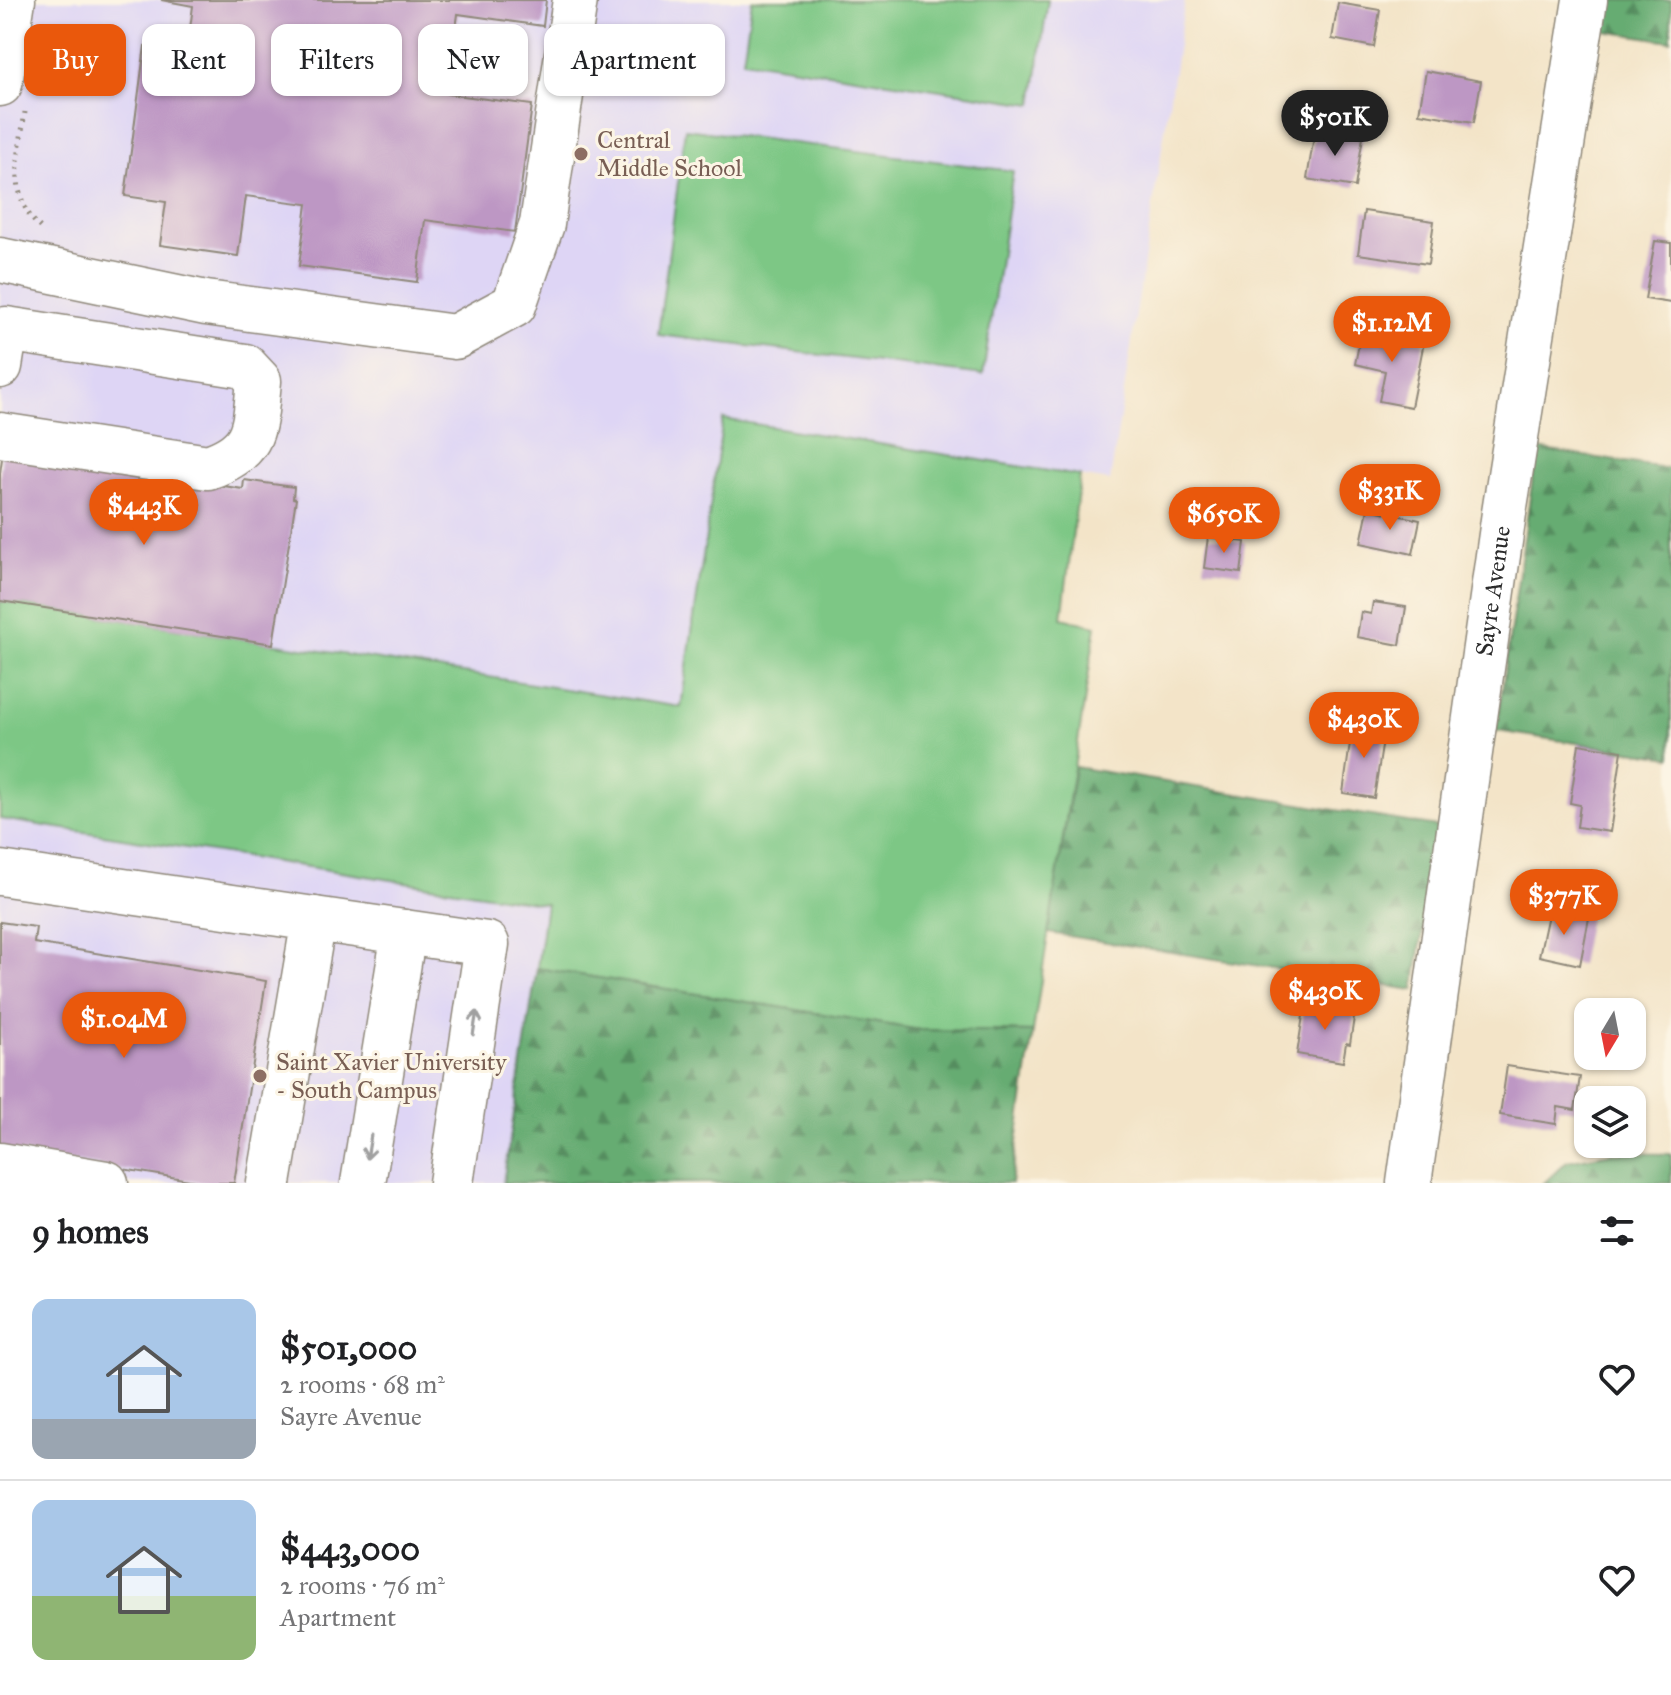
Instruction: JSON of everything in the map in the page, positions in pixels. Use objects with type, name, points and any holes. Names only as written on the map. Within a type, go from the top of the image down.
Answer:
[{"type":"street","points":[[13,0],[13,96]]},
{"type":"street","points":[[0,260],[206,303],[455,337],[514,305],[542,224],[575,0]]},
{"type":"street","name":"Sayre Avenue","points":[[1409,1183],[1504,513],[1585,0]]},
{"type":"street","points":[[0,366],[6,329],[245,366],[259,381],[254,428],[242,450],[208,467],[0,435]]},
{"type":"street","points":[[0,873],[487,944],[451,1183]]},
{"type":"street","points":[[274,1182],[314,919]]},
{"type":"street","points":[[363,1183],[404,932]]},
{"type":"street","points":[[0,1165],[106,1183]]},
{"type":"path","points":[[13,96],[20,197],[32,220],[50,235]]},
{"type":"shaded area","name":"Central Middle School","points":[[0,0],[1185,0],[1110,481],[724,419],[681,707],[0,601]]},
{"type":"shaded area","name":"Saint Xavier University - South Campus","points":[[0,819],[546,904],[503,1183],[0,1183]]},
{"type":"green space","points":[[752,0],[1048,0],[1033,104],[743,60]]},
{"type":"green space","points":[[1609,0],[1671,0],[1671,41],[1604,31]]},
{"type":"green space","points":[[685,129],[1013,171],[983,375],[658,335]]},
{"type":"green space","points":[[723,419],[1080,476],[1062,618],[1096,626],[1033,1032],[920,1030],[537,968],[546,904],[0,819],[0,601],[681,707]]},
{"type":"green space","points":[[1537,449],[1671,469],[1671,757],[1496,731]]},
{"type":"green space","points":[[1075,767],[1438,827],[1414,990],[1048,933]]},
{"type":"green space","points":[[537,968],[920,1030],[1033,1032],[1011,1183],[796,1183],[779,1180],[778,1183],[503,1183]]},
{"type":"green space","points":[[1671,1154],[1671,1183],[1544,1183],[1567,1161]]},
{"type":"building","points":[[161,0],[546,0],[543,26],[458,14],[457,24],[418,24],[418,96],[462,96],[532,105],[515,232],[425,220],[417,282],[299,266],[307,204],[246,196],[238,256],[160,245],[166,202],[125,196],[142,68],[142,96],[255,96],[255,24],[191,24],[193,6]]},
{"type":"building","points":[[1338,3],[1380,10],[1374,47],[1332,39]]},
{"type":"building","points":[[1426,71],[1481,81],[1474,122],[1419,113]]},
{"type":"building","points":[[1315,130],[1363,137],[1355,187],[1307,179]]},
{"type":"building","points":[[1364,211],[1434,221],[1428,264],[1358,254]]},
{"type":"building","points":[[1655,241],[1671,243],[1671,303],[1645,299]]},
{"type":"building","points":[[1362,329],[1424,342],[1411,407],[1379,401],[1385,371],[1355,364]]},
{"type":"building","points":[[3,451],[243,489],[244,480],[294,487],[293,498],[296,499],[273,644],[0,601],[0,473]]},
{"type":"building","points":[[1368,509],[1420,520],[1413,554],[1361,543]]},
{"type":"building","points":[[1208,537],[1245,542],[1241,573],[1204,568]]},
{"type":"building","points":[[1373,602],[1406,607],[1400,645],[1357,637],[1361,612],[1371,614]]},
{"type":"building","points":[[1353,722],[1385,727],[1374,798],[1343,793]]},
{"type":"building","points":[[1579,744],[1622,751],[1610,832],[1577,827],[1580,805],[1570,803]]},
{"type":"building","points":[[1549,910],[1589,918],[1580,965],[1539,956]]},
{"type":"building","points":[[0,922],[36,927],[34,943],[266,981],[234,1183],[208,1183],[0,1149]]},
{"type":"building","points":[[1305,1003],[1355,1011],[1350,1044],[1346,1043],[1343,1062],[1297,1054]]},
{"type":"building","points":[[1507,1066],[1580,1077],[1579,1086],[1574,1086],[1574,1110],[1558,1107],[1556,1124],[1500,1115]]},
{"type":"place","name":"Central Middle School","points":[[581,154]]},
{"type":"place","name":"Saint Xavier University - South Campus","points":[[260,1076]]}]
